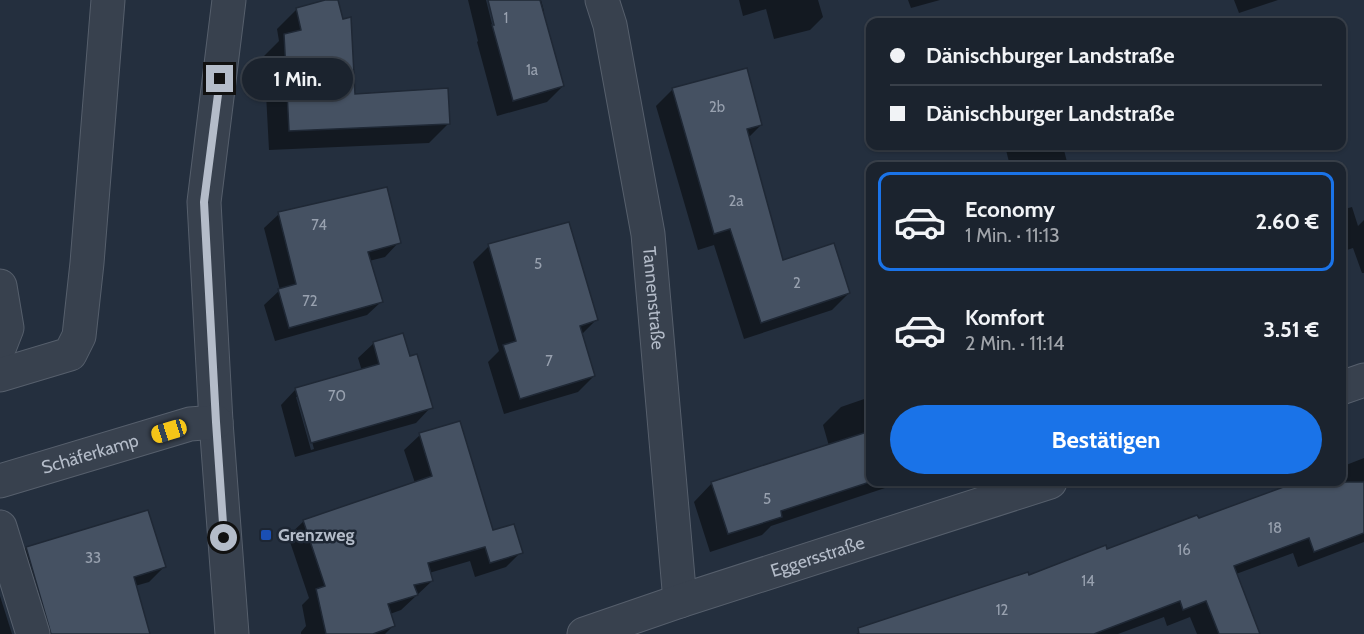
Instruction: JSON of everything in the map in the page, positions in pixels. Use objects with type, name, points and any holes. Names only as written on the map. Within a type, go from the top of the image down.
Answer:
[{"type":"street","points":[[0,375],[70,354],[79,336],[108,0]]},
{"type":"street","points":[[229,0],[204,202],[216,422],[232,634]]},
{"type":"street","name":"Tannenstraße","points":[[602,0],[610,25],[648,234],[680,601]]},
{"type":"street","points":[[0,286],[8,327],[0,346]]},
{"type":"street","points":[[1346,385],[1364,380]]},
{"type":"street","name":"Schäferkamp","points":[[0,481],[190,424],[216,422]]},
{"type":"street","name":"Eggersstraße","points":[[584,634],[1038,486]]},
{"type":"street","points":[[0,527],[33,634]]},
{"type":"building","points":[[325,0],[338,0],[343,19],[351,17],[355,94],[448,88],[450,124],[289,131],[284,34],[301,30],[296,8]]},
{"type":"building","points":[[488,0],[540,0],[564,86],[513,101],[492,25],[494,25]]},
{"type":"building","points":[[747,68],[762,125],[747,129],[783,260],[834,243],[850,293],[761,323],[730,229],[714,234],[672,88]]},
{"type":"building","points":[[387,187],[401,243],[368,252],[383,302],[289,328],[278,289],[296,284],[278,212]]},
{"type":"building","points":[[569,222],[598,320],[580,326],[595,376],[520,399],[503,345],[516,341],[488,244]]},
{"type":"building","points":[[403,333],[410,356],[417,354],[433,408],[311,443],[295,388],[379,364],[373,342]]},
{"type":"building","points":[[460,421],[493,530],[514,524],[523,553],[490,563],[485,547],[428,563],[433,581],[414,585],[418,595],[388,604],[395,626],[373,634],[326,634],[316,589],[325,586],[303,520],[432,476],[419,433]]},
{"type":"building","points":[[866,432],[866,483],[781,511],[782,517],[728,534],[711,482]]},
{"type":"building","points":[[1346,482],[1364,482],[1364,533],[1314,552],[1309,538],[1234,566],[1260,634],[1219,634],[1206,601],[1183,610],[1180,601],[1094,634],[859,634],[858,628],[1028,572],[1029,575],[1106,545],[1107,549],[1197,515],[1199,518],[1286,486],[1346,486]]},
{"type":"building","points":[[148,510],[166,567],[134,577],[150,634],[51,634],[26,547]]},
{"type":"place","name":"Grenzweg","points":[[266,535]]},
{"type":"route","points":[[220,79],[204,202],[224,538]]}]
